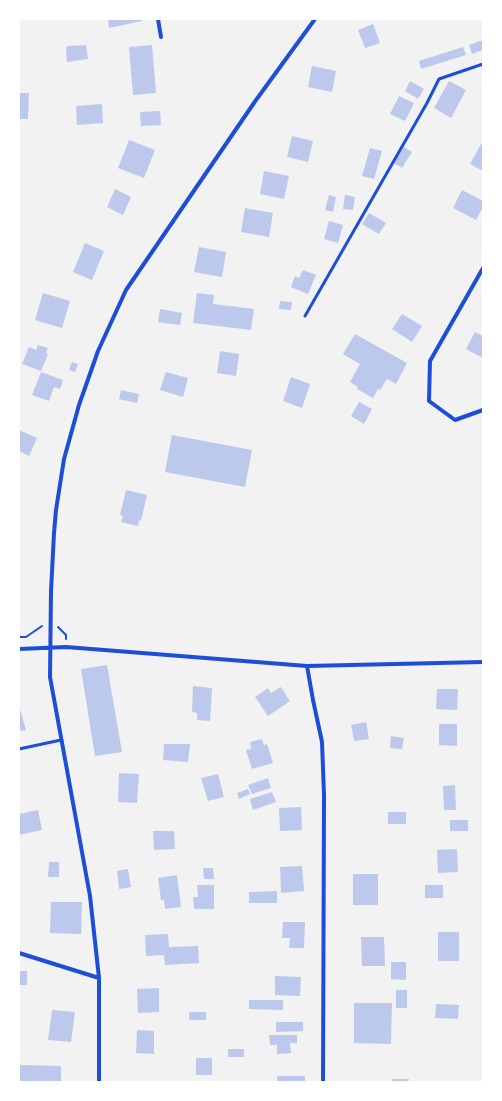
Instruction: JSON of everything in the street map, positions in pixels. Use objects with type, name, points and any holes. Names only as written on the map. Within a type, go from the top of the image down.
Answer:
[{"type":"street","points":[[158,19],[161,37]]},
{"type":"street","points":[[99,1082],[99,978],[90,896],[50,683],[54,533],[63,467],[79,405],[98,351],[126,290],[256,100],[315,19]]},
{"type":"street","points":[[483,268],[430,361],[429,401],[455,420],[483,410]]},
{"type":"street","points":[[19,649],[50,647],[77,648],[307,666],[483,662]]},
{"type":"street","points":[[307,666],[322,742],[324,795],[323,1082]]},
{"type":"street","points":[[19,953],[99,978]]},
{"type":"lane","points":[[305,316],[439,79],[483,64]]},
{"type":"lane","points":[[19,749],[61,740]]},
{"type":"path","points":[[19,637],[26,637],[43,625]]},
{"type":"path","points":[[57,626],[66,635]]},
{"type":"building","points":[[108,19],[142,19],[142,21],[109,28]]},
{"type":"building","points":[[373,24],[380,43],[365,48],[358,30]]},
{"type":"building","points":[[483,40],[483,50],[472,54],[469,45]]},
{"type":"building","points":[[86,45],[88,59],[67,62],[66,48],[68,46]]},
{"type":"building","points":[[152,45],[156,93],[133,95],[129,47]]},
{"type":"building","points":[[463,47],[466,55],[421,69],[419,61]]},
{"type":"building","points":[[312,66],[336,71],[332,92],[308,87]]},
{"type":"building","points":[[410,81],[424,89],[418,99],[405,91]]},
{"type":"building","points":[[449,81],[466,90],[451,118],[434,108]]},
{"type":"building","points":[[19,93],[29,93],[28,119],[19,119]]},
{"type":"building","points":[[399,96],[414,103],[405,121],[390,114]]},
{"type":"building","points":[[102,104],[103,123],[77,125],[76,106]]},
{"type":"building","points":[[160,111],[161,125],[141,126],[140,112]]},
{"type":"building","points":[[292,136],[313,141],[308,162],[287,157]]},
{"type":"building","points":[[129,140],[155,150],[144,178],[118,168]]},
{"type":"building","points":[[481,144],[483,145],[483,171],[470,164]]},
{"type":"building","points":[[404,147],[412,152],[402,168],[394,163]]},
{"type":"building","points":[[370,148],[382,151],[374,179],[362,176]]},
{"type":"building","points":[[264,171],[289,176],[284,199],[260,194]]},
{"type":"building","points":[[115,189],[131,197],[123,215],[107,207]]},
{"type":"building","points":[[462,190],[483,201],[483,207],[476,220],[453,208]]},
{"type":"building","points":[[329,195],[336,197],[333,212],[325,210]]},
{"type":"building","points":[[345,195],[355,197],[353,210],[343,209]]},
{"type":"building","points":[[245,208],[273,213],[269,237],[241,232]]},
{"type":"building","points":[[369,213],[386,223],[379,234],[362,224]]},
{"type":"building","points":[[329,221],[343,225],[338,243],[324,239]]},
{"type":"building","points":[[85,243],[104,251],[92,280],[73,272]]},
{"type":"building","points":[[199,247],[226,252],[222,277],[194,272]]},
{"type":"building","points":[[303,270],[316,275],[308,294],[291,287],[295,276],[299,278]]},
{"type":"building","points":[[43,293],[70,301],[62,328],[35,320]]},
{"type":"building","points":[[197,293],[214,295],[213,304],[254,309],[251,330],[193,323]]},
{"type":"building","points":[[280,301],[292,302],[291,310],[279,309]]},
{"type":"building","points":[[160,309],[182,313],[180,325],[158,322]]},
{"type":"building","points":[[402,314],[422,326],[412,342],[392,329]]},
{"type":"building","points":[[475,332],[483,336],[483,358],[466,349]]},
{"type":"building","points":[[355,334],[407,363],[396,384],[387,379],[380,390],[378,389],[373,398],[357,389],[358,387],[350,382],[360,364],[343,354]]},
{"type":"building","points":[[38,345],[48,348],[46,353],[48,354],[41,371],[22,364],[29,347],[36,350]]},
{"type":"building","points":[[220,351],[239,354],[236,376],[217,373]]},
{"type":"building","points":[[72,362],[78,364],[75,372],[69,370]]},
{"type":"building","points":[[41,372],[63,380],[60,389],[54,387],[49,401],[32,395]]},
{"type":"building","points":[[166,372],[188,378],[183,397],[160,390]]},
{"type":"building","points":[[291,377],[310,384],[302,408],[283,401]]},
{"type":"building","points":[[121,390],[139,394],[137,403],[119,399]]},
{"type":"building","points":[[359,402],[372,409],[364,424],[351,416]]},
{"type":"building","points":[[19,430],[37,438],[29,456],[19,451]]},
{"type":"building","points":[[172,435],[252,450],[245,487],[165,472]]},
{"type":"building","points":[[126,490],[147,495],[141,521],[139,520],[138,526],[121,522],[123,516],[120,515]]},
{"type":"building","points":[[107,665],[122,752],[95,756],[81,669]]},
{"type":"building","points":[[193,686],[212,688],[210,721],[197,720],[197,713],[192,712]]},
{"type":"building","points":[[281,687],[290,701],[268,716],[255,697],[268,688],[271,693]]},
{"type":"building","points":[[437,689],[458,689],[457,710],[436,709]]},
{"type":"building","points":[[19,706],[26,730],[19,731]]},
{"type":"building","points":[[366,722],[369,739],[354,741],[351,725]]},
{"type":"building","points":[[439,724],[457,724],[457,746],[439,745]]},
{"type":"building","points":[[391,736],[404,738],[402,749],[390,748]]},
{"type":"building","points":[[262,739],[264,745],[267,744],[273,763],[252,769],[246,750],[251,749],[250,742]]},
{"type":"building","points":[[164,744],[190,744],[188,762],[163,760]]},
{"type":"building","points":[[119,773],[139,774],[137,803],[118,802]]},
{"type":"building","points":[[218,774],[224,797],[208,801],[201,778]]},
{"type":"building","points":[[268,778],[271,788],[252,794],[248,785]]},
{"type":"building","points":[[455,785],[456,810],[444,810],[443,786]]},
{"type":"building","points":[[248,789],[250,794],[239,799],[237,793]]},
{"type":"building","points":[[272,792],[276,802],[253,810],[250,799]]},
{"type":"building","points":[[301,807],[302,830],[280,831],[279,808]]},
{"type":"building","points":[[38,810],[42,830],[19,835],[19,814]]},
{"type":"building","points":[[388,812],[406,812],[406,824],[388,824]]},
{"type":"building","points":[[450,820],[468,820],[468,831],[450,831]]},
{"type":"building","points":[[153,831],[174,831],[175,849],[154,850]]},
{"type":"building","points":[[457,849],[458,872],[438,873],[437,850]]},
{"type":"building","points":[[49,862],[59,862],[59,877],[48,877]]},
{"type":"building","points":[[302,866],[304,891],[281,893],[280,867]]},
{"type":"building","points":[[203,868],[213,868],[214,879],[204,879]]},
{"type":"building","points":[[128,869],[131,887],[119,889],[117,871]]},
{"type":"building","points":[[353,874],[378,874],[378,905],[353,905]]},
{"type":"building","points":[[177,875],[181,907],[165,909],[164,900],[161,900],[158,878]]},
{"type":"building","points":[[197,885],[214,885],[214,909],[194,909],[193,897],[198,897]]},
{"type":"building","points":[[425,885],[443,885],[443,898],[425,898]]},
{"type":"building","points":[[277,891],[277,903],[249,903],[249,892]]},
{"type":"building","points":[[51,902],[82,902],[81,934],[50,933]]},
{"type":"building","points":[[283,922],[305,922],[304,948],[289,948],[290,938],[282,938]]},
{"type":"building","points":[[438,932],[459,932],[459,961],[438,961]]},
{"type":"building","points":[[168,934],[169,947],[198,946],[199,963],[165,965],[164,955],[146,956],[145,935]]},
{"type":"building","points":[[361,937],[384,937],[385,966],[362,966]]},
{"type":"building","points":[[391,962],[406,962],[406,980],[391,979]]},
{"type":"building","points":[[19,971],[27,971],[27,985],[19,985]]},
{"type":"building","points":[[275,976],[301,977],[300,996],[275,995]]},
{"type":"building","points":[[159,988],[159,1012],[138,1013],[137,989]]},
{"type":"building","points":[[396,990],[407,990],[407,1008],[396,1008]]},
{"type":"building","points":[[249,1000],[283,1000],[283,1010],[249,1009]]},
{"type":"building","points":[[354,1003],[392,1003],[391,1044],[354,1043]]},
{"type":"building","points":[[436,1004],[459,1005],[458,1019],[435,1018]]},
{"type":"building","points":[[52,1010],[75,1012],[71,1042],[48,1040]]},
{"type":"building","points":[[189,1012],[206,1012],[206,1020],[189,1020]]},
{"type":"building","points":[[276,1022],[303,1022],[303,1031],[276,1032]]},
{"type":"building","points":[[137,1030],[154,1031],[154,1054],[136,1053]]},
{"type":"building","points":[[269,1035],[297,1035],[297,1043],[290,1043],[291,1053],[277,1054],[277,1045],[270,1045]]},
{"type":"building","points":[[228,1049],[244,1049],[244,1057],[228,1057]]},
{"type":"building","points":[[196,1058],[212,1058],[212,1075],[196,1075]]},
{"type":"building","points":[[19,1065],[61,1066],[61,1082],[19,1082]]},
{"type":"building","points":[[277,1076],[305,1076],[305,1082],[277,1082]]},
{"type":"building","points":[[392,1079],[409,1079],[408,1082],[392,1082]]}]
